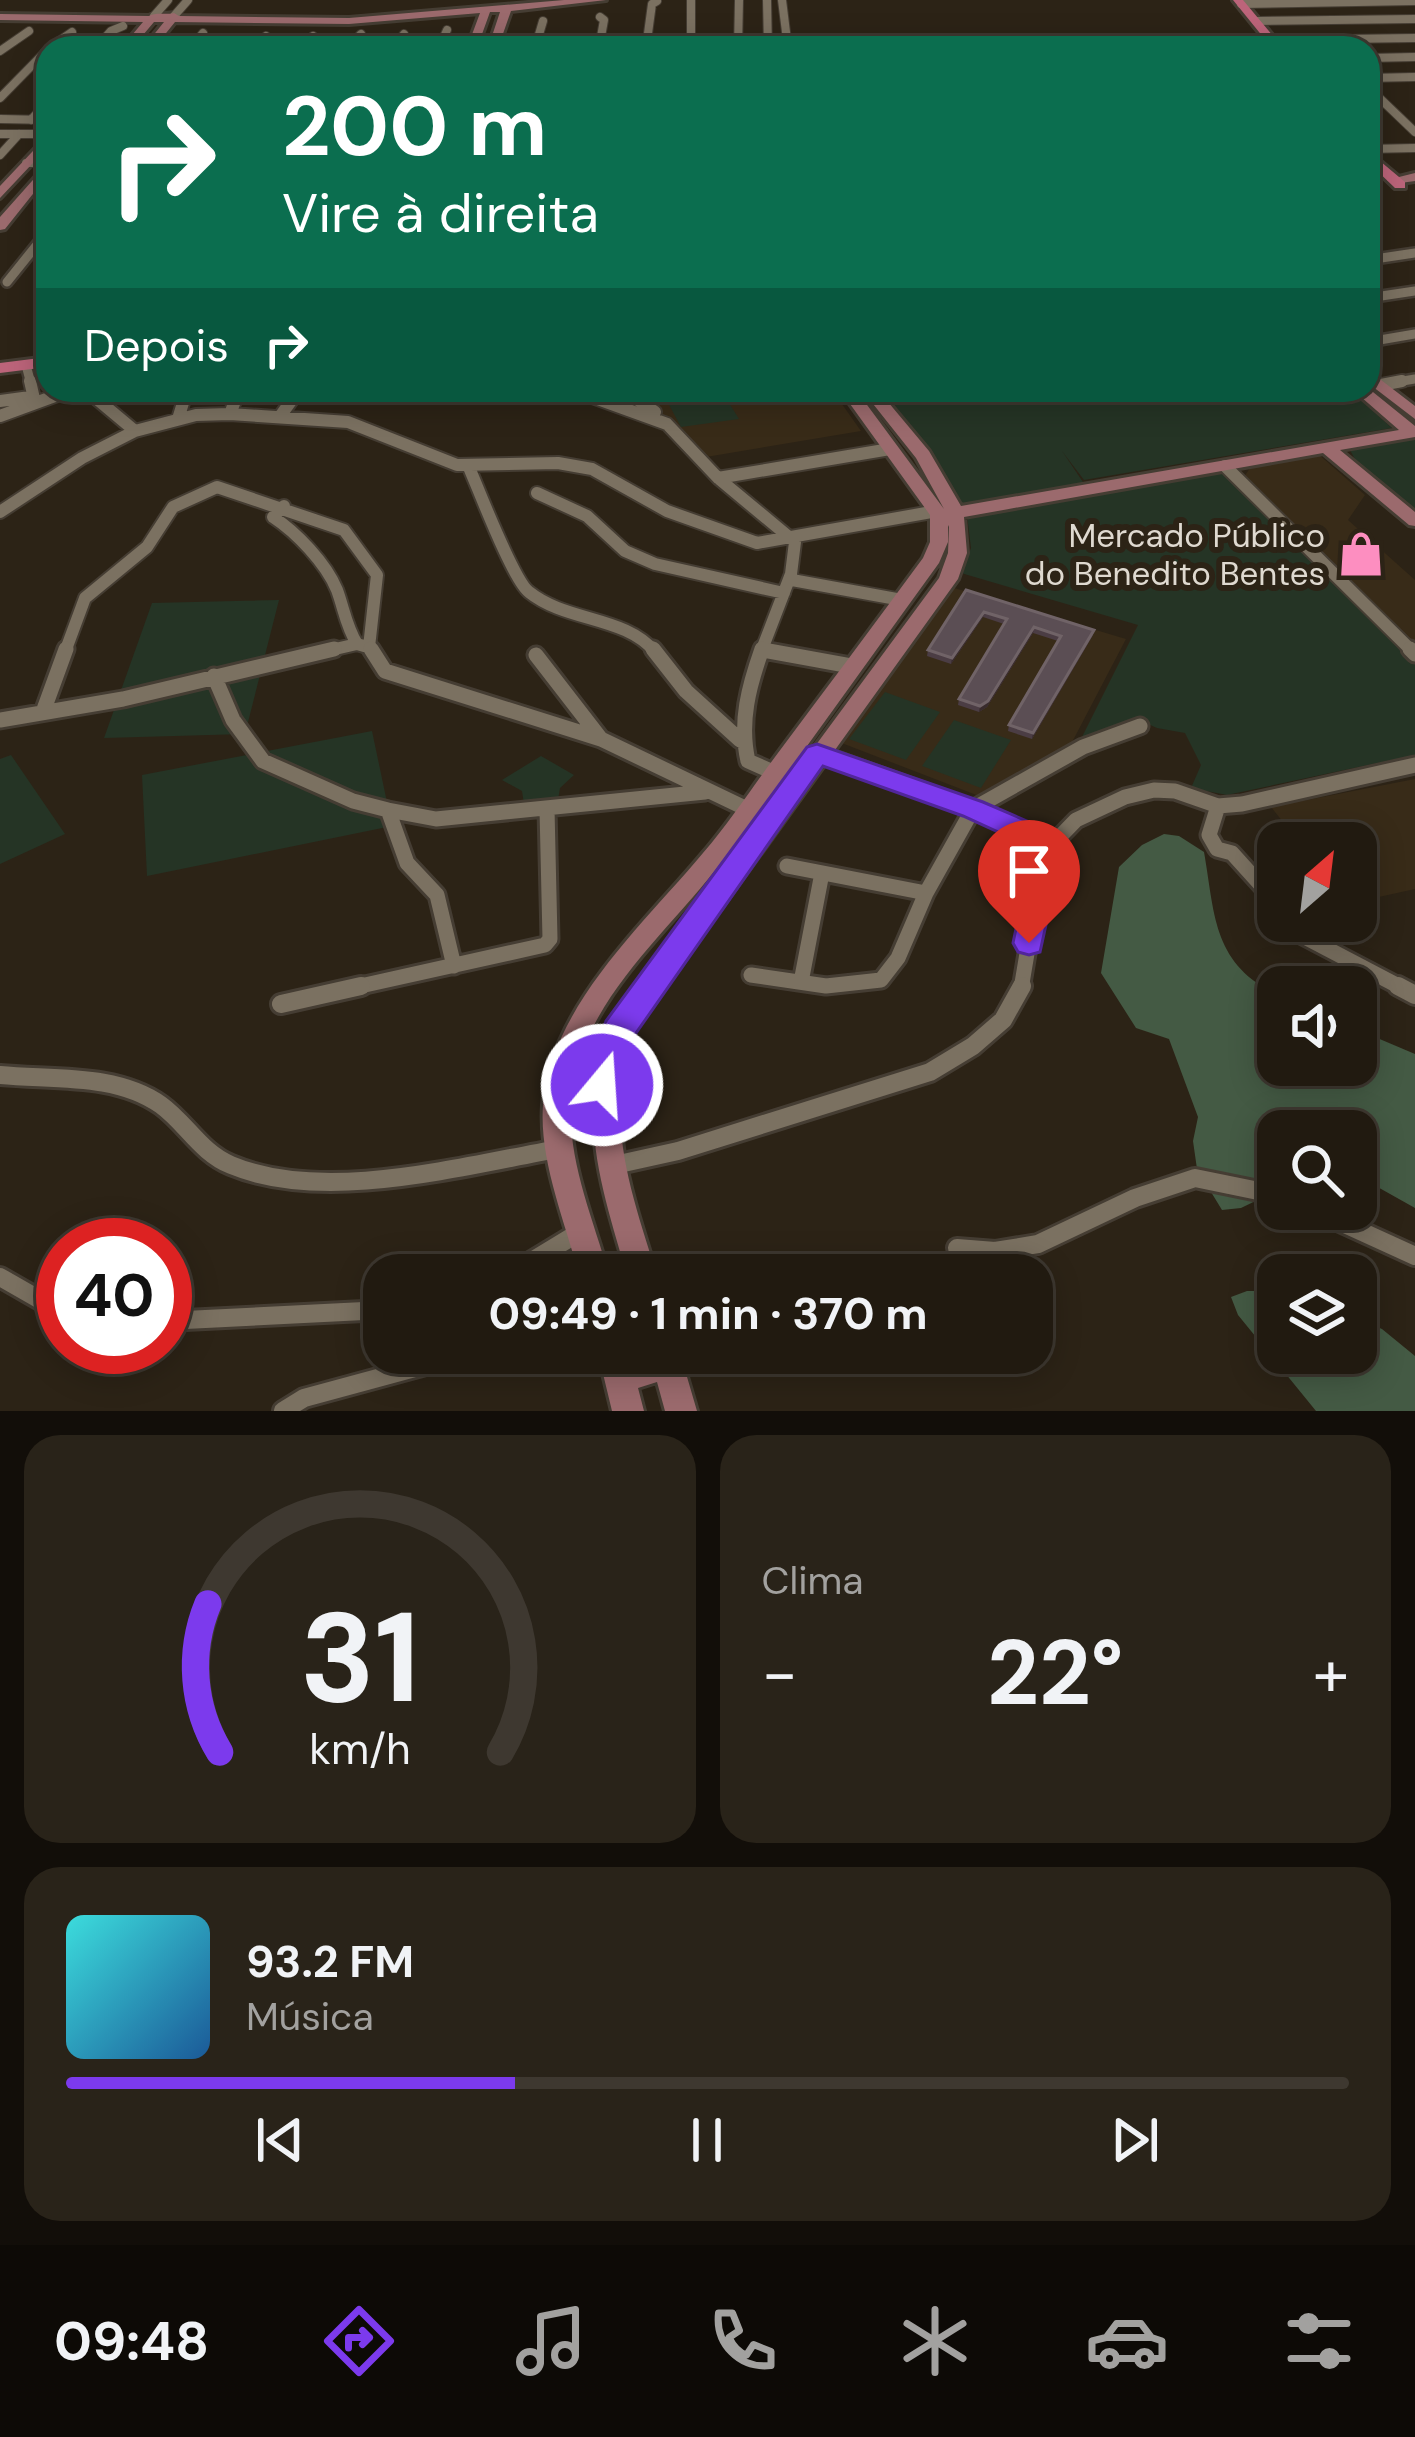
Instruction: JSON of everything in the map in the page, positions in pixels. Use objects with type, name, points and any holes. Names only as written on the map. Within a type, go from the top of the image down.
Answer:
[{"type":"main road","points":[[1234,2],[1265,36]]},
{"type":"main road","points":[[1234,2],[1262,36]]},
{"type":"main road","points":[[0,365],[36,360]]},
{"type":"main road","points":[[0,365],[36,362]]},
{"type":"street","points":[[137,36],[168,0]]},
{"type":"street","points":[[158,36],[188,0]]},
{"type":"street","points":[[0,16],[355,18],[561,0]]},
{"type":"street","points":[[507,4],[602,0]]},
{"type":"street","points":[[691,0],[692,36]]},
{"type":"street","points":[[739,0],[739,36]]},
{"type":"street","points":[[766,0],[768,36]]},
{"type":"street","points":[[782,0],[786,36]]},
{"type":"street","points":[[648,36],[652,4],[657,1]]},
{"type":"street","points":[[1234,2],[1415,2]]},
{"type":"street","points":[[497,36],[507,4]]},
{"type":"street","points":[[476,36],[487,6]]},
{"type":"street","points":[[600,17],[604,20],[601,36]]},
{"type":"street","points":[[1256,21],[1415,19]]},
{"type":"street","points":[[539,36],[543,21]]},
{"type":"street","points":[[106,36],[124,26]]},
{"type":"street","points":[[444,36],[447,30]]},
{"type":"street","points":[[0,51],[29,31]]},
{"type":"street","points":[[65,36],[71,32]]},
{"type":"street","points":[[1380,40],[1415,38]]},
{"type":"street","points":[[1380,58],[1415,57]]},
{"type":"street","points":[[0,98],[36,60]]},
{"type":"street","points":[[1380,81],[1415,77]]},
{"type":"street","points":[[1380,96],[1415,132]]},
{"type":"street","points":[[31,120],[36,114]]},
{"type":"street","points":[[0,119],[36,120]]},
{"type":"street","points":[[0,134],[36,135]]},
{"type":"street","points":[[0,155],[20,134]]},
{"type":"street","points":[[1386,172],[1415,148]]},
{"type":"street","points":[[0,194],[36,151]]},
{"type":"street","points":[[26,163],[36,164]]},
{"type":"street","points":[[0,226],[36,180]]},
{"type":"street","points":[[8,282],[36,246]]},
{"type":"street","points":[[1380,258],[1415,253]]},
{"type":"street","points":[[1380,296],[1415,291]]},
{"type":"street","points":[[1380,340],[1415,334]]},
{"type":"street","points":[[26,365],[33,400]]},
{"type":"street","points":[[1380,380],[1415,380]]},
{"type":"street","points":[[1380,387],[1414,426]]},
{"type":"street","points":[[0,416],[36,399]]},
{"type":"street","points":[[0,401],[33,400]]},
{"type":"street","points":[[100,402],[135,431]]},
{"type":"street","points":[[178,419],[183,402]]},
{"type":"street","points":[[230,414],[235,402]]},
{"type":"street","points":[[281,415],[290,402]]},
{"type":"street","points":[[606,402],[667,424]]},
{"type":"street","points":[[639,402],[797,546],[740,740]]},
{"type":"street","points":[[857,402],[945,513]]},
{"type":"street","points":[[636,1254],[610,1166],[602,1085],[618,1031],[948,579],[961,539],[877,402]]},
{"type":"street","points":[[1379,402],[1414,426]]},
{"type":"street","points":[[0,512],[82,458],[135,431],[178,419],[230,414],[348,422],[443,461],[468,465],[558,463],[592,469],[667,511],[757,543],[1226,466],[1414,426]]},
{"type":"street","points":[[1326,447],[1415,521]]},
{"type":"street","points":[[718,478],[890,449]]},
{"type":"street","points":[[468,465],[525,590],[539,601],[643,638],[686,691],[740,740],[748,761],[773,772]]},
{"type":"street","points":[[1226,466],[1415,654]]},
{"type":"street","points":[[44,712],[85,598],[147,547],[173,507],[217,487],[344,530],[377,575],[363,646]]},
{"type":"street","points":[[537,493],[587,516],[625,551],[655,564],[902,599]]},
{"type":"street","points":[[284,506],[273,517],[291,529],[336,586],[346,626],[379,665],[396,676],[601,739],[747,809]]},
{"type":"street","points":[[589,1254],[557,1107],[563,1061],[584,1022],[675,896],[711,860],[932,560],[945,513]]},
{"type":"street","points":[[0,720],[123,699],[363,646]]},
{"type":"street","points":[[764,650],[851,666]]},
{"type":"street","points":[[536,655],[601,739]]},
{"type":"street","points":[[214,676],[233,720],[263,760],[353,801],[388,810],[436,819],[705,792]]},
{"type":"street","points":[[751,975],[862,986],[881,980],[898,958],[926,893],[973,809],[1083,747],[1140,726]]},
{"type":"street","points":[[817,754],[973,809],[1049,843]]},
{"type":"street","points":[[610,1166],[678,1150],[930,1072],[973,1046],[1003,1019],[1022,988],[1049,843],[1102,806],[1154,790],[1175,791],[1218,806],[1415,765]]},
{"type":"street","points":[[1218,806],[1209,835],[1217,850],[1232,853],[1257,881]]},
{"type":"street","points":[[281,1004],[548,943],[548,809]]},
{"type":"street","points":[[388,810],[407,862],[437,896],[454,966]]},
{"type":"street","points":[[711,860],[735,870]]},
{"type":"street","points":[[787,866],[926,893]]},
{"type":"street","points":[[801,982],[822,873]]},
{"type":"street","points":[[1314,942],[1415,995]]},
{"type":"street","points":[[0,1076],[71,1082],[147,1096],[208,1152],[232,1166],[303,1178],[357,1179],[564,1148]]},
{"type":"street","points":[[957,1248],[995,1250],[1038,1244],[1135,1198],[1196,1178],[1257,1191]]},
{"type":"street","points":[[544,1254],[583,1230]]},
{"type":"street","points":[[1358,1230],[1415,1256]]},
{"type":"street","points":[[0,1277],[36,1298]]},
{"type":"street","points":[[192,1320],[363,1311]]},
{"type":"street","points":[[283,1411],[304,1398],[393,1374]]},
{"type":"street","points":[[619,1374],[628,1411]]},
{"type":"street","points":[[671,1374],[681,1411]]},
{"type":"shaded area","points":[[641,402],[840,402],[861,431],[706,457],[673,423]]},
{"type":"shaded area","points":[[1317,453],[1365,495],[1348,520],[1415,580],[1415,645],[1244,477],[1252,465]]},
{"type":"shaded area","points":[[951,587],[1126,639],[1069,748],[979,796],[839,742]]},
{"type":"shaded area","points":[[1415,779],[1415,889],[1377,897],[1377,822],[1283,822],[1271,807]]},
{"type":"green space","points":[[667,402],[728,402],[739,419],[681,427]]},
{"type":"green space","points":[[884,402],[1363,402],[1392,428],[1084,480],[1062,451],[1085,485],[962,507]]},
{"type":"green space","points":[[1415,436],[1415,517],[1360,469],[1350,450]]},
{"type":"green space","points":[[1225,470],[1415,661],[1415,755],[1227,795],[1191,788],[1201,765],[1185,733],[1137,719],[1082,737],[1138,625],[961,573],[971,548],[967,516]]},
{"type":"green space","points":[[279,600],[245,734],[104,738],[152,603]]},
{"type":"green space","points":[[885,692],[940,712],[906,760],[849,739]]},
{"type":"green space","points":[[954,720],[1011,740],[981,788],[922,766]]},
{"type":"green space","points":[[372,731],[392,826],[147,876],[142,775]]},
{"type":"green space","points":[[11,755],[65,834],[0,864],[0,759]]},
{"type":"green space","points":[[541,756],[574,775],[560,788],[558,800],[524,804],[522,791],[502,780]]},
{"type":"green space","points":[[1164,834],[1179,836],[1204,852],[1220,935],[1240,968],[1257,983],[1257,1086],[1377,1086],[1377,1038],[1415,1054],[1415,1208],[1377,1187],[1377,1110],[1257,1110],[1257,1200],[1222,1210],[1197,1169],[1193,1141],[1198,1117],[1169,1039],[1136,1028],[1101,973],[1119,867],[1142,845]]},
{"type":"green space","points":[[1257,1291],[1257,1338],[1238,1315],[1231,1297]]},
{"type":"green space","points":[[1377,1327],[1415,1356],[1415,1411],[1316,1411],[1286,1374],[1377,1374]]},
{"type":"building","points":[[966,590],[1094,630],[1033,733],[1009,725],[1061,636],[1034,627],[988,701],[980,706],[959,699],[1007,619],[984,612],[952,658],[928,650]]},
{"type":"place","name":"Mercado Público do Benedito Bentes","points":[[1361,554]]},
{"type":"route","points":[[602,1085],[618,1031],[817,754],[973,809],[1049,843],[1029,943]]}]
